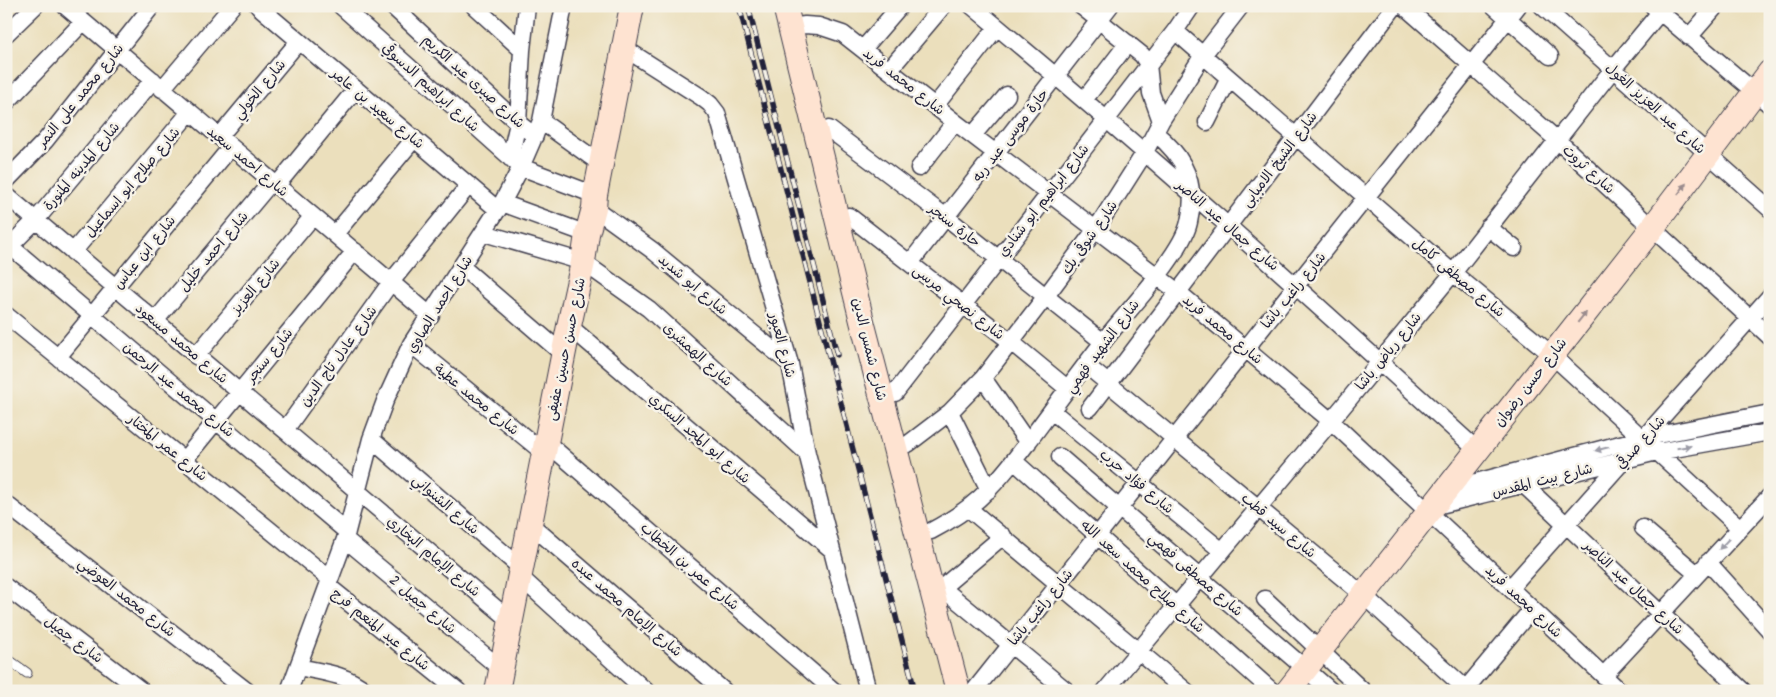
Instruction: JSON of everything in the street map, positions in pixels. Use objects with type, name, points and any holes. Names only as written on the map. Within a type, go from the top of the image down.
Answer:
[{"type":"street","points":[[6,34],[35,6]]},
{"type":"street","name":"شارع احمد سعيد","points":[[65,6],[430,316]]},
{"type":"street","name":"شارع محمد على النمر","points":[[6,182],[45,140],[152,6]]},
{"type":"street","name":"شارع المدينه المنورة","points":[[8,248],[36,220],[157,84],[232,6]]},
{"type":"street","name":"شارع سعيد بن عامر","points":[[258,6],[469,185],[500,206]]},
{"type":"street","name":"شارع ابراهيم الدسوقي","points":[[342,6],[516,163]]},
{"type":"street","name":"شارع صبرى عبد الكريم","points":[[392,6],[518,123],[538,128],[601,164]]},
{"type":"street","points":[[474,6],[522,50]]},
{"type":"street","name":"شارع احمد الصاوي","points":[[290,691],[346,536],[371,439],[385,401],[411,344],[500,206],[516,163],[538,128],[564,6]]},
{"type":"street","name":"شارع حسن حسين عفيفى","points":[[500,684],[510,620],[583,262],[632,6]]},
{"type":"street","points":[[863,49],[900,6]]},
{"type":"street","points":[[889,70],[943,6]]},
{"type":"street","name":"شارع جمال عبد الناصر","points":[[972,6],[1146,152],[1296,285],[1477,450]]},
{"type":"street","points":[[1081,6],[1142,55],[1148,64],[1151,93],[1158,127]]},
{"type":"street","name":"حارة موسى عبد ربه","points":[[910,263],[1110,6]]},
{"type":"street","name":"شارع شوقى بك","points":[[908,444],[950,412],[983,378],[1046,296],[1096,229],[1146,152],[1158,127],[1203,55],[1241,6]]},
{"type":"street","name":"شارع الشيخ الامبابى","points":[[1090,408],[1395,6]]},
{"type":"street","name":"شارع ثروت","points":[[1404,6],[1556,139],[1770,337]]},
{"type":"street","points":[[1494,6],[1513,13],[1550,56]]},
{"type":"street","name":"شارع عبد العزيز الغول","points":[[1542,6],[1770,209]]},
{"type":"street","points":[[1689,37],[1716,6]]},
{"type":"street","name":"شارع ابراهيم ابو شنادي","points":[[894,394],[1175,31],[1190,7]]},
{"type":"street","points":[[1659,8],[1689,37],[1762,99]]},
{"type":"street","name":"شارع رياض باشا","points":[[1105,691],[1453,273],[1659,8]]},
{"type":"street","points":[[516,163],[523,9]]},
{"type":"street","name":"شارع راغب باشا","points":[[973,691],[1513,13]]},
{"type":"street","name":"شارع محمد فريد","points":[[795,16],[844,34],[955,122],[1178,292],[1331,421],[1435,503],[1510,588],[1620,691]]},
{"type":"street","name":"شارع شمس الدين","points":[[795,16],[829,129],[894,394],[973,691]]},
{"type":"street","name":"شارع شمس الدين","points":[[795,16],[862,321],[958,691]]},
{"type":"street","points":[[6,104],[83,22]]},
{"type":"street","points":[[935,106],[996,27]]},
{"type":"street","name":"شارع مصطفى كامل","points":[[1175,31],[1453,273],[1552,355],[1740,528]]},
{"type":"street","name":"شارع الخولي","points":[[225,142],[299,41]]},
{"type":"street","points":[[1084,100],[1128,43]]},
{"type":"street","name":"شارع العبور","points":[[624,48],[701,97],[717,113],[790,364],[807,453],[868,691]]},
{"type":"street","name":"شارع حسن رضوان","points":[[1288,691],[1708,154],[1762,99],[1770,72]]},
{"type":"street","points":[[1207,122],[1229,78]]},
{"type":"street","name":"شارع احمد خليل","points":[[154,321],[356,89]]},
{"type":"street","points":[[973,135],[1007,95]]},
{"type":"street","name":"شارع صلاح ابو اسماعيل","points":[[73,252],[190,112]]},
{"type":"street","points":[[919,168],[955,122]]},
{"type":"street","name":"شارع الشهيد فهمي","points":[[931,531],[968,508],[989,490],[1028,443],[1180,243],[1189,223],[1193,194],[1184,166],[1166,142],[1158,127]]},
{"type":"street","name":"حارة سنجر","points":[[829,129],[946,217],[1103,342]]},
{"type":"street","points":[[335,234],[414,139]]},
{"type":"street","name":"شارع ابن عباس","points":[[58,357],[115,287],[225,142]]},
{"type":"street","name":"شارع ابو شديد","points":[[516,163],[594,202],[790,364]]},
{"type":"street","name":"شارع عادل تاج الدين","points":[[284,430],[391,282],[469,185]]},
{"type":"street","name":"شارع محمد مسعود","points":[[6,195],[358,492]]},
{"type":"street","points":[[500,206],[587,234]]},
{"type":"street","name":"شارع العزيز","points":[[196,356],[313,216]]},
{"type":"street","name":"شارع نصحي مرسى","points":[[849,216],[1011,342],[1068,389]]},
{"type":"street","points":[[1488,227],[1514,248]]},
{"type":"street","name":"شارع الهمشرى","points":[[484,233],[583,262],[649,308],[807,453]]},
{"type":"street","name":"شارع محمد عبد الرحمن","points":[[8,248],[92,315],[346,536]]},
{"type":"street","name":"شارع سنجر","points":[[184,460],[355,251]]},
{"type":"street","points":[[462,267],[563,354]]},
{"type":"street","name":"شارع صدقي","points":[[1510,588],[1770,296]]},
{"type":"street","name":"شارع عمر المختار","points":[[6,315],[184,460],[329,583]]},
{"type":"street","name":"شارع ابو المجد السكري","points":[[569,326],[832,550]]},
{"type":"street","name":"شارع محمد عطية","points":[[411,344],[545,447]]},
{"type":"street","name":"شارع سيد قطب","points":[[1086,365],[1362,594],[1466,690]]},
{"type":"street","points":[[983,378],[1028,443]]},
{"type":"street","name":"شارع فؤاد حرب","points":[[1052,411],[1222,551]]},
{"type":"street","points":[[950,412],[989,490]]},
{"type":"street","name":"شارع بيت المقدس","points":[[1435,503],[1643,439],[1770,413]]},
{"type":"street","name":"شارع بيت المقدس","points":[[1435,503],[1657,452],[1770,432]]},
{"type":"street","name":"شارع الشنواني","points":[[371,439],[520,572],[646,691]]},
{"type":"street","name":"شارع عمر بن الخطاب","points":[[545,447],[834,691]]},
{"type":"street","name":"شارع مصطفى فهمي","points":[[1060,457],[1200,578],[1313,659],[1331,691]]},
{"type":"street","name":"شارع صلاح محمد سعد الله","points":[[1014,461],[1272,691]]},
{"type":"street","name":"شارع جمال عبد الناصر","points":[[1524,484],[1743,691]]},
{"type":"street","name":"شارع الإمام البخاري","points":[[358,492],[510,620]]},
{"type":"street","points":[[1604,675],[1740,528],[1768,503]]},
{"type":"street","name":"شارع محمد العوضي","points":[[6,504],[247,691]]},
{"type":"street","points":[[968,508],[1186,691]]},
{"type":"street","name":"شارع الإمام محمد عبده","points":[[530,524],[724,691]]},
{"type":"street","points":[[1643,528],[1702,568],[1770,631]]},
{"type":"street","name":"شارع جميل 2","points":[[346,536],[500,684]]},
{"type":"street","points":[[1002,536],[946,588],[1067,691]]},
{"type":"street","name":"شارع عبد المنعم فرج","points":[[329,583],[458,691]]},
{"type":"street","name":"شارع جميل","points":[[6,587],[142,691]]},
{"type":"street","points":[[1265,599],[1313,659],[1362,690]]},
{"type":"street","points":[[1466,690],[1532,609]]},
{"type":"street","points":[[298,667],[342,676],[354,681],[366,691]]},
{"type":"lane","points":[[6,658],[27,673]]},
{"type":"railway","points":[[739,6],[915,691]]},
{"type":"railway","points":[[748,6],[837,355]]}]
